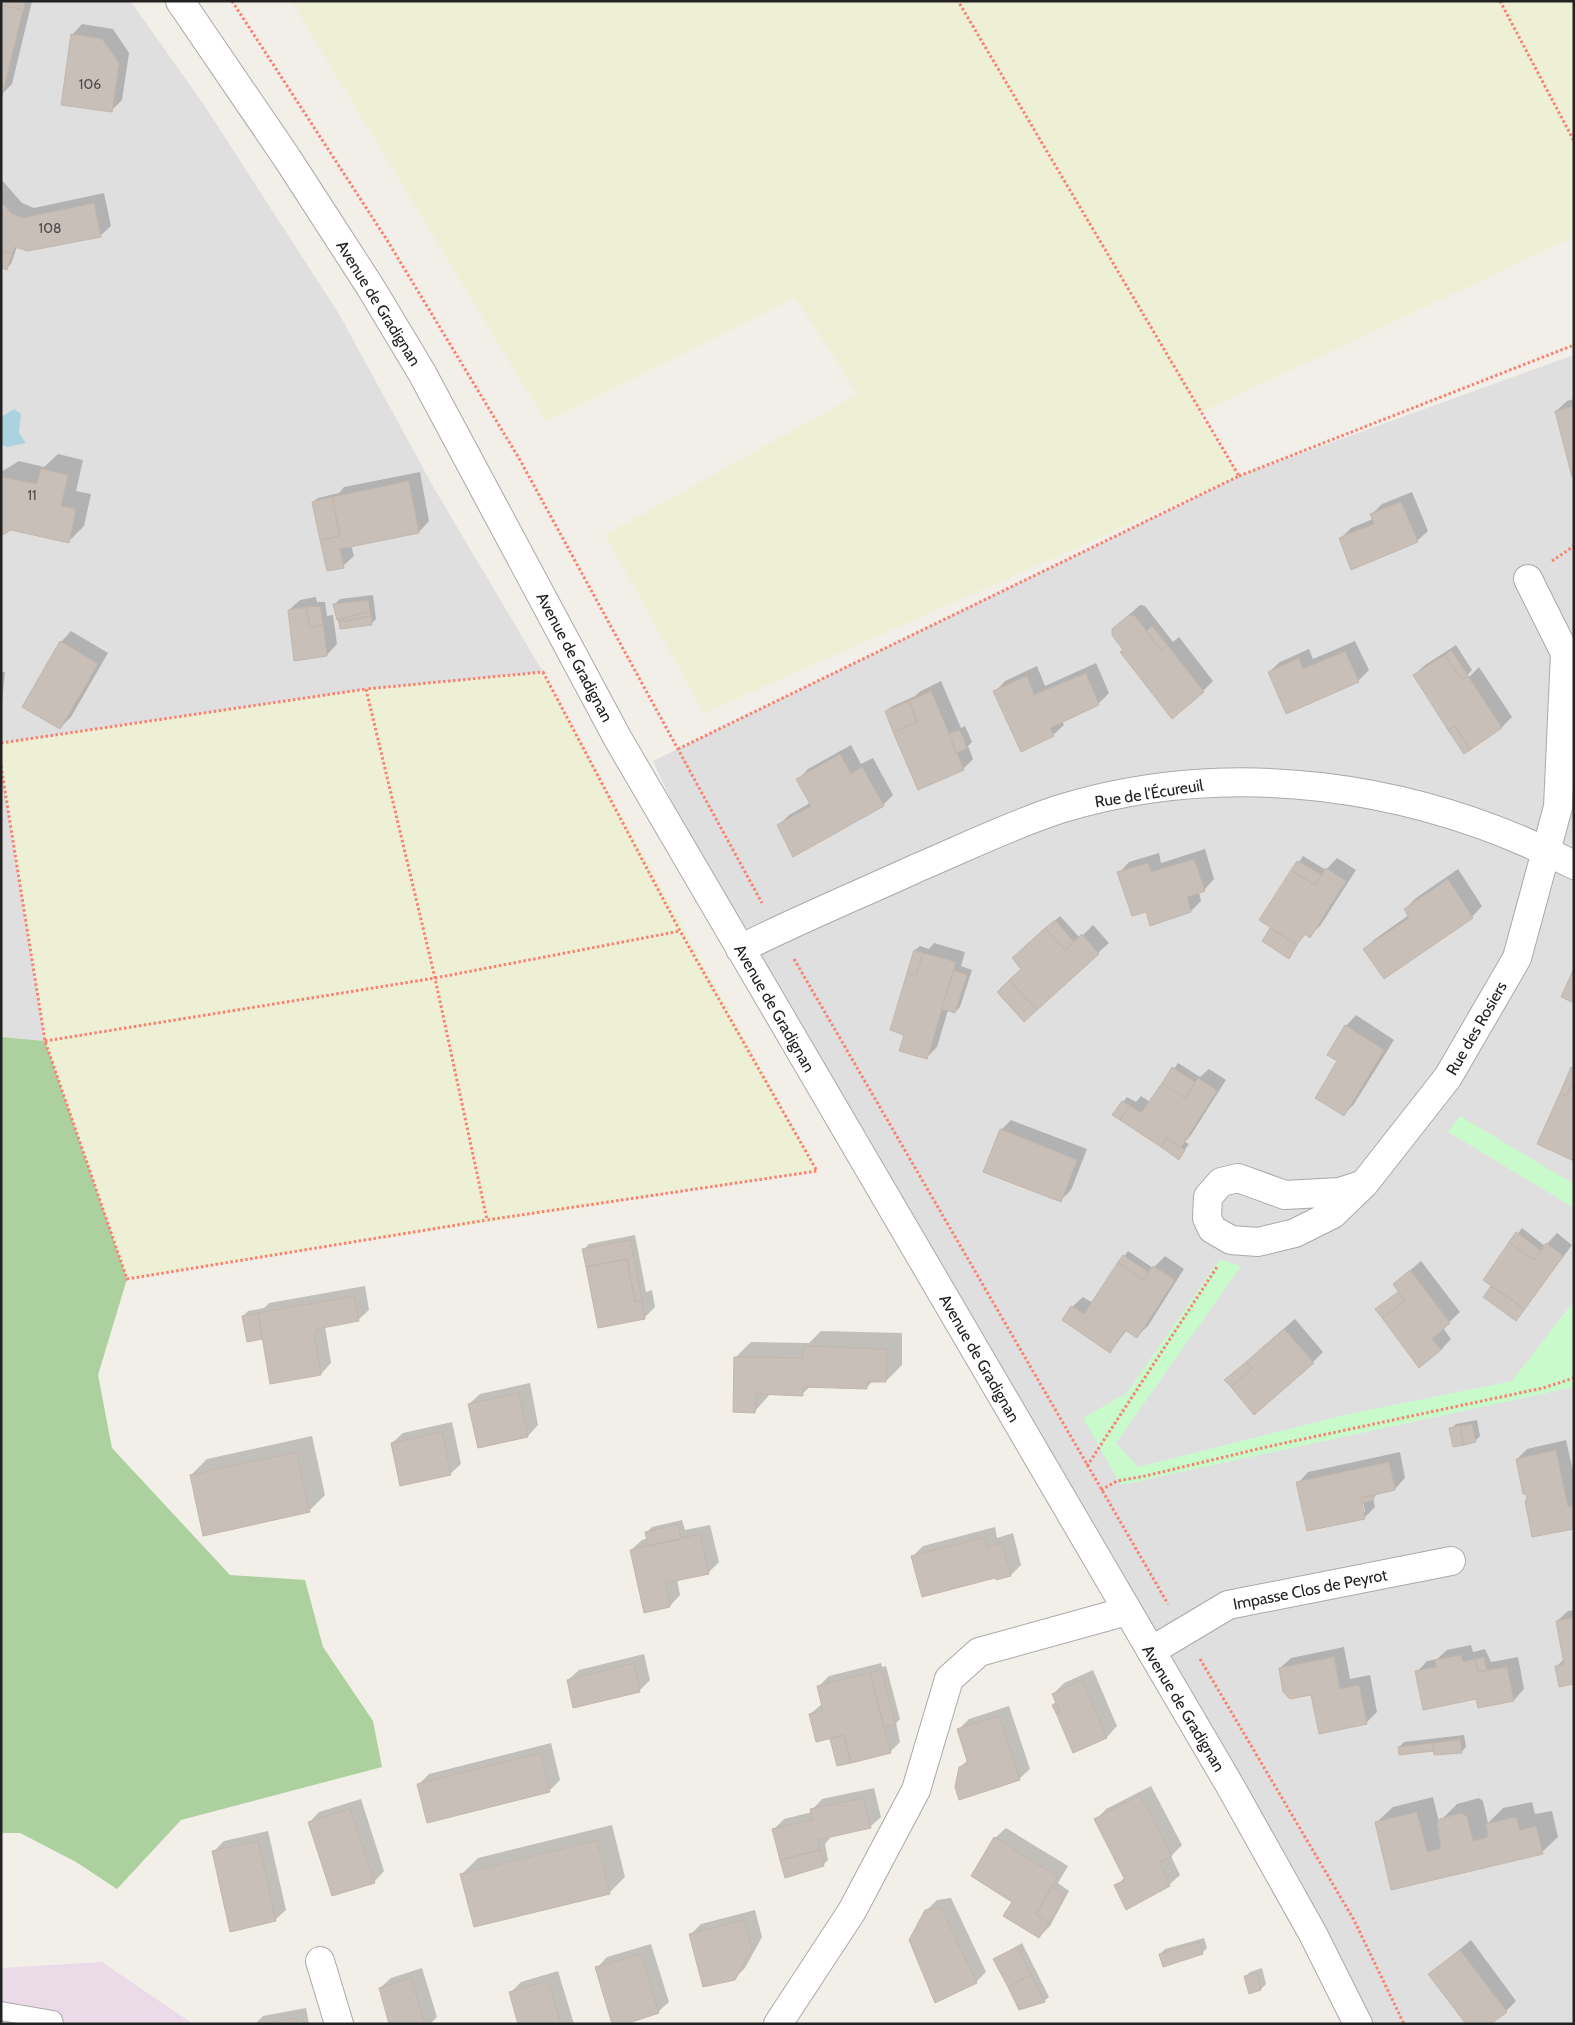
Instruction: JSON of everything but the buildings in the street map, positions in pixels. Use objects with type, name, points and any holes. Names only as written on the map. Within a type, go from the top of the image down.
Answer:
[{"type":"street","name":"Avenue de Gradignan","points":[[180,1],[287,158],[371,288],[417,365],[473,465],[618,739],[1229,1784],[1313,1934],[1358,2024]]},
{"type":"street","name":"Rue des Rosiers","points":[[1364,1184],[1340,1192],[1285,1195],[1238,1178],[1221,1182],[1208,1197],[1207,1218],[1212,1229],[1232,1240],[1258,1242],[1295,1233],[1333,1214],[1364,1184],[1448,1077],[1517,958],[1558,807],[1565,653],[1528,579]]},
{"type":"street","name":"Rue de l'Écureuil","points":[[740,949],[777,930],[1060,809],[1117,795],[1173,787],[1239,782],[1313,785],[1379,795],[1443,811],[1547,851],[1574,865]]},
{"type":"street","name":"Impasse Clos de Peyrot","points":[[1151,1651],[1228,1605],[1451,1561]]},
{"type":"street","points":[[778,2024],[852,1911],[916,1790],[949,1679],[979,1652],[1127,1611]]},
{"type":"street","points":[[320,1962],[339,2024]]},
{"type":"lane","points":[[1,2011],[53,2020],[54,2024]]},
{"type":"path","points":[[232,1],[387,240],[520,460],[777,930],[1087,1466],[1354,1920],[1404,2024]]},
{"type":"path","points":[[958,1],[1239,476]]},
{"type":"path","points":[[1500,1],[1574,141]]},
{"type":"path","points":[[678,749],[1239,476],[1574,345]]},
{"type":"path","points":[[1,743],[366,689],[543,672],[680,931],[817,1171],[486,1220],[127,1279],[45,1041],[1,766]]},
{"type":"path","points":[[366,689],[435,978],[486,1220]]},
{"type":"path","points":[[45,1041],[435,978],[680,931]]},
{"type":"path","points":[[1087,1466],[1232,1240]]},
{"type":"path","points":[[1101,1490],[1117,1480],[1145,1476],[1266,1447],[1543,1388],[1574,1378]]},
{"type":"shaded area","points":[[1,1],[130,1],[204,105],[339,314],[434,488],[543,672],[366,689],[1,743]]},
{"type":"shaded area","points":[[1574,355],[1574,2024],[1358,2024],[740,949],[653,761],[1239,476]]},
{"type":"shaded area","points":[[1,766],[45,1041],[1,1037]]},
{"type":"shaded area","points":[[102,1962],[193,2024],[1,2024],[1,1968]]},
{"type":"green space","points":[[291,1],[1574,1],[1574,237],[1199,413],[1239,476],[704,713],[605,535],[858,394],[795,298],[546,422]]},
{"type":"green space","points":[[543,672],[817,1171],[127,1279],[45,1041],[1,766],[1,743],[366,689]]},
{"type":"green space","points":[[1,1037],[45,1041],[127,1279],[98,1375],[112,1448],[230,1575],[305,1580],[323,1647],[373,1721],[382,1767],[181,1820],[117,1889],[76,1862],[20,1833],[1,1833]]},
{"type":"green space","points":[[1460,1116],[1574,1184],[1574,1208],[1448,1132]]},
{"type":"green space","points":[[1220,1259],[1241,1266],[1116,1443],[1138,1467],[1344,1415],[1512,1381],[1574,1301],[1574,1387],[1121,1485],[1083,1418],[1127,1393]]},
{"type":"water","points":[[14,409],[21,414],[19,433],[26,443],[7,447],[1,444],[1,417]]}]
